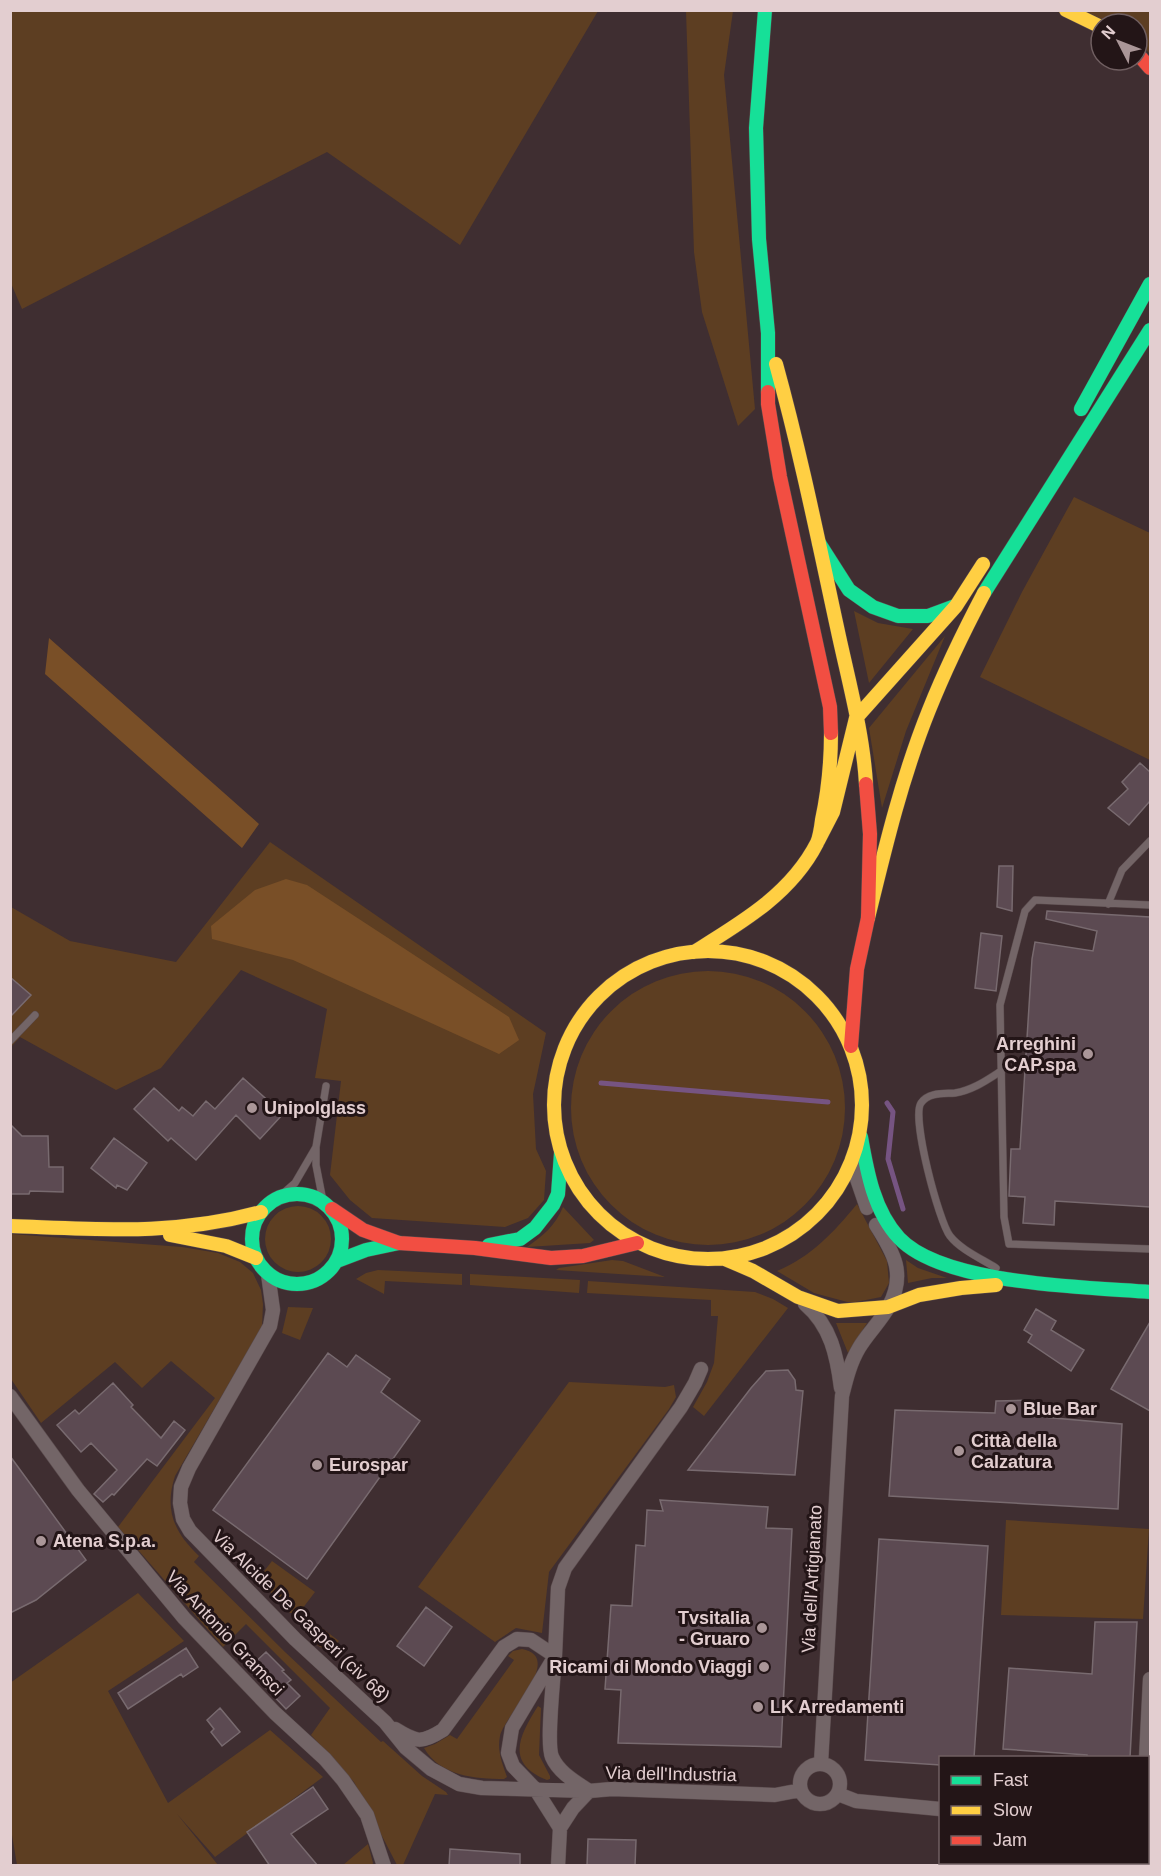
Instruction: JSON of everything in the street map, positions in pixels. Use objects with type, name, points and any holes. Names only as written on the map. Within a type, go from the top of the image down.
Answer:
[{"type":"main road","points":[[1066,10],[1089,21]]},
{"type":"main road","points":[[764,16],[756,128],[759,239],[768,333],[768,404],[780,477],[830,707],[831,754],[819,841]]},
{"type":"main road","points":[[1050,463],[1150,284]]},
{"type":"main road","points":[[851,1047],[857,969],[868,918],[900,796],[928,712],[960,638],[992,580],[1150,330]]},
{"type":"main road","points":[[768,333],[793,425],[856,718],[866,779],[870,834],[868,918]]},
{"type":"main road","points":[[819,543],[849,590],[873,607],[898,616],[928,616],[956,606]]},
{"type":"main road","points":[[694,952],[753,915],[774,897],[801,867],[819,841],[834,812],[856,718],[956,606],[988,556]]},
{"type":"main road","points":[[860,1130],[852,1159],[832,1196],[802,1227],[766,1248],[725,1259],[702,1260],[680,1257],[658,1252],[637,1243],[612,1227],[590,1206],[573,1181],[561,1154],[554,1115],[557,1076],[569,1038],[585,1013],[620,979],[655,961],[694,952],[733,954],[753,958],[780,969],[805,986],[826,1006],[843,1031],[851,1047],[861,1088],[860,1130],[871,1189],[882,1215],[910,1248],[935,1262],[982,1275],[1032,1283],[1150,1292]]},
{"type":"main road","points":[[476,1248],[520,1239],[536,1228],[558,1194],[561,1154]]},
{"type":"main road","points":[[10,1226],[153,1230],[233,1221],[261,1212],[279,1197],[302,1193],[327,1205],[363,1230],[399,1243]]},
{"type":"main road","points":[[261,1212],[253,1229],[252,1239],[256,1258],[268,1274],[292,1284],[310,1282],[325,1274],[337,1261],[341,1251],[342,1229],[327,1205]]},
{"type":"main road","points":[[153,1230],[181,1238],[226,1245],[256,1258]]},
{"type":"main road","points":[[337,1261],[366,1250],[399,1243],[476,1248],[551,1258],[583,1256],[637,1243]]},
{"type":"main road","points":[[725,1259],[753,1271],[798,1297],[838,1311],[888,1307],[919,1295],[961,1288],[1032,1283]]},
{"type":"street","points":[[842,1396],[850,1365],[859,1347],[888,1307],[897,1285],[898,1266],[867,1208],[852,1159]]},
{"type":"street","name":"Via Alcide De Gasperi (civ 68)","points":[[268,1274],[273,1310],[270,1326],[189,1468],[181,1487],[180,1503],[183,1519],[199,1542],[288,1632],[385,1722],[406,1748],[431,1769],[459,1784],[482,1788],[589,1791]]},
{"type":"street","points":[[798,1297],[815,1312],[831,1339],[838,1363],[842,1396]]},
{"type":"street","points":[[589,1791],[560,1770],[551,1756],[558,1588],[565,1568],[681,1407],[701,1369]]},
{"type":"street","name":"Via Antonio Gramsci","points":[[10,1396],[78,1490],[171,1602],[275,1713],[326,1759],[367,1815],[384,1866]]},
{"type":"street","name":"Via dell'Artigianato","points":[[821,1763],[842,1396]]},
{"type":"street","name":"Via Alcide De Gasperi (civ 68)","points":[[385,1722],[413,1740],[431,1738],[443,1730],[510,1642],[517,1639],[531,1640],[555,1656]]},
{"type":"street","points":[[555,1656],[512,1728],[508,1753],[513,1766],[536,1790],[560,1828],[558,1866]]},
{"type":"street","points":[[1146,1756],[1150,1679]]},
{"type":"street","points":[[821,1763],[834,1768],[838,1774],[840,1788],[833,1799],[821,1804],[808,1800],[801,1791],[800,1778],[803,1772],[814,1764],[821,1763]]},
{"type":"street","name":"Via dell'Industria","points":[[560,1828],[573,1808],[589,1791],[612,1789],[775,1795],[801,1791]]},
{"type":"street","points":[[837,1794],[856,1801],[939,1809]]},
{"type":"lane","points":[[1108,904],[1122,870],[1150,841]]},
{"type":"lane","points":[[1150,905],[1035,900],[1025,911],[1000,1005],[1004,1217],[1008,1244],[1150,1249]]},
{"type":"lane","points":[[10,1041],[35,1015]]},
{"type":"lane","points":[[1001,1071],[974,1088],[955,1093],[939,1093],[927,1098],[921,1103],[918,1116],[940,1217],[950,1236],[996,1269],[1032,1283]]},
{"type":"lane","points":[[326,1086],[316,1147],[316,1164],[327,1205]]},
{"type":"lane","points":[[279,1197],[295,1183],[316,1147]]},
{"type":"shaded area","points":[[11,10],[598,11],[460,245],[327,152],[22,309],[10,281]]},
{"type":"shaded area","points":[[686,11],[733,11],[724,75],[755,409],[738,426],[702,312],[694,252]]},
{"type":"shaded area","points":[[1085,11],[1150,11],[1150,54],[1149,12],[1089,13]]},
{"type":"shaded area","points":[[1074,497],[1150,533],[1150,760],[980,677],[1022,592]]},
{"type":"shaded area","points":[[854,611],[878,623],[913,629],[869,683]]},
{"type":"shaded area","points":[[945,636],[906,731],[882,808],[869,728]]},
{"type":"shaded area","points":[[49,638],[259,824],[242,848],[45,674]]},
{"type":"shaded area","points":[[270,842],[546,1033],[533,1094],[536,1149],[546,1171],[544,1200],[528,1218],[505,1227],[372,1218],[350,1200],[330,1175],[341,1081],[315,1078],[327,1009],[241,970],[161,1068],[116,1090],[20,1037],[11,1047],[11,907],[70,941],[176,962]]},
{"type":"shaded area","points":[[286,879],[307,885],[509,1017],[519,1040],[499,1054],[293,960],[212,939],[211,926],[255,890]]},
{"type":"shaded area","points":[[708,971],[748,977],[784,994],[805,1011],[822,1032],[839,1068],[845,1108],[839,1148],[822,1184],[805,1205],[784,1222],[748,1239],[708,1245],[668,1239],[632,1222],[611,1205],[594,1184],[577,1148],[571,1108],[577,1068],[594,1032],[611,1011],[632,994],[668,977]]},
{"type":"shaded area","points":[[857,1204],[887,1261],[889,1283],[881,1297],[851,1303],[814,1293],[777,1271],[801,1259],[821,1243]]},
{"type":"shaded area","points":[[298,1206],[310,1209],[321,1216],[328,1227],[331,1239],[328,1251],[321,1262],[310,1269],[298,1272],[286,1269],[275,1262],[268,1251],[265,1239],[268,1227],[275,1216],[286,1209]]},
{"type":"shaded area","points":[[563,1207],[594,1240],[590,1243],[527,1247],[548,1230]]},
{"type":"shaded area","points":[[11,1234],[182,1247],[218,1253],[240,1262],[253,1273],[261,1290],[262,1327],[175,1476],[171,1510],[183,1538],[199,1556],[194,1562],[381,1742],[383,1741],[422,1776],[448,1795],[435,1794],[403,1865],[397,1865],[354,1782],[311,1735],[330,1708],[246,1624],[223,1647],[118,1527],[215,1398],[171,1361],[142,1388],[115,1362],[41,1423],[11,1379]]},
{"type":"shaded area","points":[[612,1260],[623,1261],[665,1277],[556,1270],[559,1268]]},
{"type":"shaded area","points":[[906,1260],[918,1268],[947,1278],[932,1278],[908,1283]]},
{"type":"shaded area","points":[[378,1270],[462,1274],[462,1285],[385,1281],[384,1294],[356,1279]]},
{"type":"shaded area","points":[[470,1274],[580,1280],[579,1293],[470,1285]]},
{"type":"shaded area","points":[[588,1281],[755,1292],[788,1308],[704,1416],[693,1407],[707,1382],[714,1363],[718,1316],[711,1316],[711,1300],[587,1293]]},
{"type":"shaded area","points":[[288,1307],[313,1308],[300,1340],[282,1333]]},
{"type":"shaded area","points":[[836,1323],[867,1323],[848,1353]]},
{"type":"shaded area","points":[[569,1382],[665,1387],[674,1385],[676,1397],[549,1572],[542,1633],[516,1628],[495,1642],[418,1587]]},
{"type":"shaded area","points":[[1006,1520],[1149,1529],[1143,1619],[1001,1615]]},
{"type":"shaded area","points":[[272,1561],[315,1592],[299,1613],[290,1613],[258,1579]]},
{"type":"shaded area","points":[[138,1593],[184,1641],[108,1691],[168,1803],[270,1730],[323,1777],[215,1857],[177,1814],[218,1865],[17,1865],[10,1823],[10,1683]]},
{"type":"shaded area","points":[[318,1625],[339,1641],[334,1646],[323,1648],[317,1645],[314,1634]]},
{"type":"shaded area","points":[[522,1649],[534,1654],[538,1663],[529,1688],[500,1736],[500,1752],[507,1777],[504,1779],[470,1777],[439,1765],[424,1748],[450,1735],[457,1739],[514,1660],[508,1656],[513,1651]]},
{"type":"shaded area","points":[[538,1706],[541,1708],[539,1755],[550,1776],[547,1780],[534,1773],[525,1765],[521,1757],[521,1738]]},
{"type":"shaded area","points":[[368,1844],[372,1865],[343,1865]]},
{"type":"building","points":[[1140,763],[1150,772],[1150,801],[1129,825],[1108,808],[1128,789],[1122,782]]},
{"type":"building","points":[[999,866],[1013,866],[1012,911],[997,907]]},
{"type":"building","name":"Arreghini CAP.spa","points":[[1047,911],[1150,917],[1150,1207],[1055,1201],[1054,1225],[1023,1223],[1025,1197],[1009,1196],[1011,1149],[1020,1149],[1032,959],[1035,942],[1093,951],[1097,931],[1046,919]]},
{"type":"building","points":[[981,933],[1002,936],[996,991],[975,988]]},
{"type":"building","points":[[10,977],[31,995],[10,1017]]},
{"type":"building","points":[[243,1078],[283,1114],[260,1139],[236,1115],[196,1160],[171,1138],[168,1141],[134,1109],[154,1088],[179,1111],[182,1107],[193,1116],[206,1101],[215,1109]]},
{"type":"building","points":[[10,1124],[22,1136],[48,1136],[49,1167],[63,1167],[63,1192],[30,1191],[29,1194],[10,1194]]},
{"type":"building","points":[[114,1138],[147,1163],[127,1190],[117,1185],[116,1188],[91,1168]]},
{"type":"building","points":[[1036,1309],[1056,1321],[1051,1330],[1084,1350],[1071,1371],[1028,1342],[1032,1335],[1024,1330]]},
{"type":"building","points":[[1150,1322],[1150,1411],[1111,1389]]},
{"type":"building","name":"Eurospar","points":[[328,1353],[347,1367],[356,1355],[390,1379],[381,1392],[420,1421],[307,1579],[213,1510]]},
{"type":"building","points":[[788,1370],[795,1380],[796,1390],[803,1391],[795,1475],[688,1470],[766,1371]]},
{"type":"building","points":[[113,1383],[133,1405],[131,1407],[161,1438],[174,1421],[185,1430],[157,1466],[147,1459],[114,1495],[112,1494],[103,1502],[94,1494],[117,1470],[91,1443],[81,1452],[57,1425],[75,1410],[79,1414]]},
{"type":"building","points":[[1032,1400],[1031,1416],[1122,1424],[1118,1509],[889,1496],[895,1410],[995,1413],[996,1401]]},
{"type":"building","name":"Atena S.p.a.","points":[[10,1456],[86,1560],[36,1600],[10,1613]]},
{"type":"building","points":[[660,1500],[768,1507],[766,1528],[792,1529],[781,1747],[618,1743],[621,1690],[605,1689],[611,1605],[632,1606],[636,1545],[645,1546],[647,1510],[663,1511]]},
{"type":"building","points":[[879,1539],[988,1546],[974,1756],[939,1756],[939,1765],[865,1760]]},
{"type":"building","points":[[426,1607],[452,1627],[424,1666],[397,1646]]},
{"type":"building","points":[[1095,1622],[1137,1622],[1130,1756],[1087,1756],[1003,1749],[1009,1668],[1092,1674]]},
{"type":"building","points":[[186,1648],[198,1667],[183,1677],[181,1674],[128,1709],[118,1693]]},
{"type":"building","points":[[266,1652],[284,1670],[282,1671],[291,1680],[287,1683],[300,1696],[286,1709],[248,1669]]},
{"type":"building","points":[[220,1708],[240,1732],[222,1746],[211,1732],[214,1729],[207,1720]]},
{"type":"building","points":[[313,1787],[328,1809],[291,1834],[318,1866],[270,1866],[247,1832]]},
{"type":"building","points":[[588,1839],[636,1840],[635,1866],[587,1866]]},
{"type":"building","points":[[450,1849],[520,1854],[520,1866],[449,1866]]},
{"type":"waterway","points":[[601,1083],[828,1102]]},
{"type":"waterway","points":[[887,1103],[893,1112],[888,1159],[903,1209]]},
{"type":"traffic: fast","points":[[765,10],[756,128],[759,239],[768,333],[768,392]]},
{"type":"traffic: fast","points":[[1081,409],[1150,284]]},
{"type":"traffic: fast","points":[[984,593],[1150,330]]},
{"type":"traffic: fast","points":[[819,543],[849,590],[873,607],[898,616],[928,616],[955,606]]},
{"type":"traffic: fast","points":[[861,1137],[869,1177],[883,1216],[899,1238],[920,1254],[948,1266],[1017,1281],[1150,1292]]},
{"type":"traffic: fast","points":[[489,1245],[520,1239],[535,1228],[553,1205],[558,1194],[561,1153]]},
{"type":"traffic: fast","points":[[297,1194],[314,1197],[329,1207],[339,1222],[342,1239],[339,1256],[329,1271],[314,1281],[297,1284],[280,1281],[265,1271],[255,1256],[252,1239],[255,1222],[265,1207],[280,1197],[297,1194]]},
{"type":"traffic: fast","points":[[337,1261],[366,1250],[399,1243]]},
{"type":"traffic: slow","points":[[1066,10],[1089,21]]},
{"type":"traffic: slow","points":[[776,364],[801,462],[854,706],[862,745],[866,784]]},
{"type":"traffic: slow","points":[[818,841],[833,812],[856,718],[956,606],[983,564]]},
{"type":"traffic: slow","points":[[868,918],[895,813],[919,735],[948,665],[984,593]]},
{"type":"traffic: slow","points":[[694,952],[763,906],[779,892],[806,861],[817,843],[820,832],[829,777],[831,733]]},
{"type":"traffic: slow","points":[[708,951],[738,954],[767,963],[793,977],[817,996],[836,1020],[850,1046],[859,1075],[862,1105],[859,1135],[850,1164],[836,1190],[817,1214],[793,1233],[767,1247],[738,1256],[708,1259],[678,1256],[649,1247],[623,1233],[599,1214],[580,1190],[566,1164],[557,1135],[554,1105],[557,1075],[566,1046],[580,1020],[599,996],[623,977],[649,963],[678,954],[708,951]]},
{"type":"traffic: slow","points":[[10,1226],[167,1228],[229,1220],[261,1212]]},
{"type":"traffic: slow","points":[[170,1235],[226,1246],[256,1258]]},
{"type":"traffic: slow","points":[[725,1259],[753,1271],[798,1297],[838,1311],[888,1307],[919,1295],[996,1285]]},
{"type":"traffic: jam","points":[[768,392],[780,477],[830,707],[831,733]]},
{"type":"traffic: jam","points":[[851,1046],[857,969],[868,918],[870,834],[866,784]]},
{"type":"traffic: jam","points":[[332,1209],[363,1230],[399,1243],[475,1248],[551,1258],[583,1256],[637,1243]]},
{"type":"place","name":"Arreghini CAP.spa","points":[[1088,1054]]},
{"type":"place","name":"Unipolglass","points":[[252,1108]]},
{"type":"place","name":"Blue Bar","points":[[1011,1409]]},
{"type":"place","name":"Città della Calzatura","points":[[959,1451]]},
{"type":"place","name":"Eurospar","points":[[317,1465]]},
{"type":"place","name":"Atena S.p.a.","points":[[41,1541]]},
{"type":"place","name":"Tvsitalia - Gruaro","points":[[762,1628]]},
{"type":"place","name":"Ricami di Mondo Viaggi","points":[[764,1667]]},
{"type":"place","name":"LK Arredamenti","points":[[758,1707]]}]
